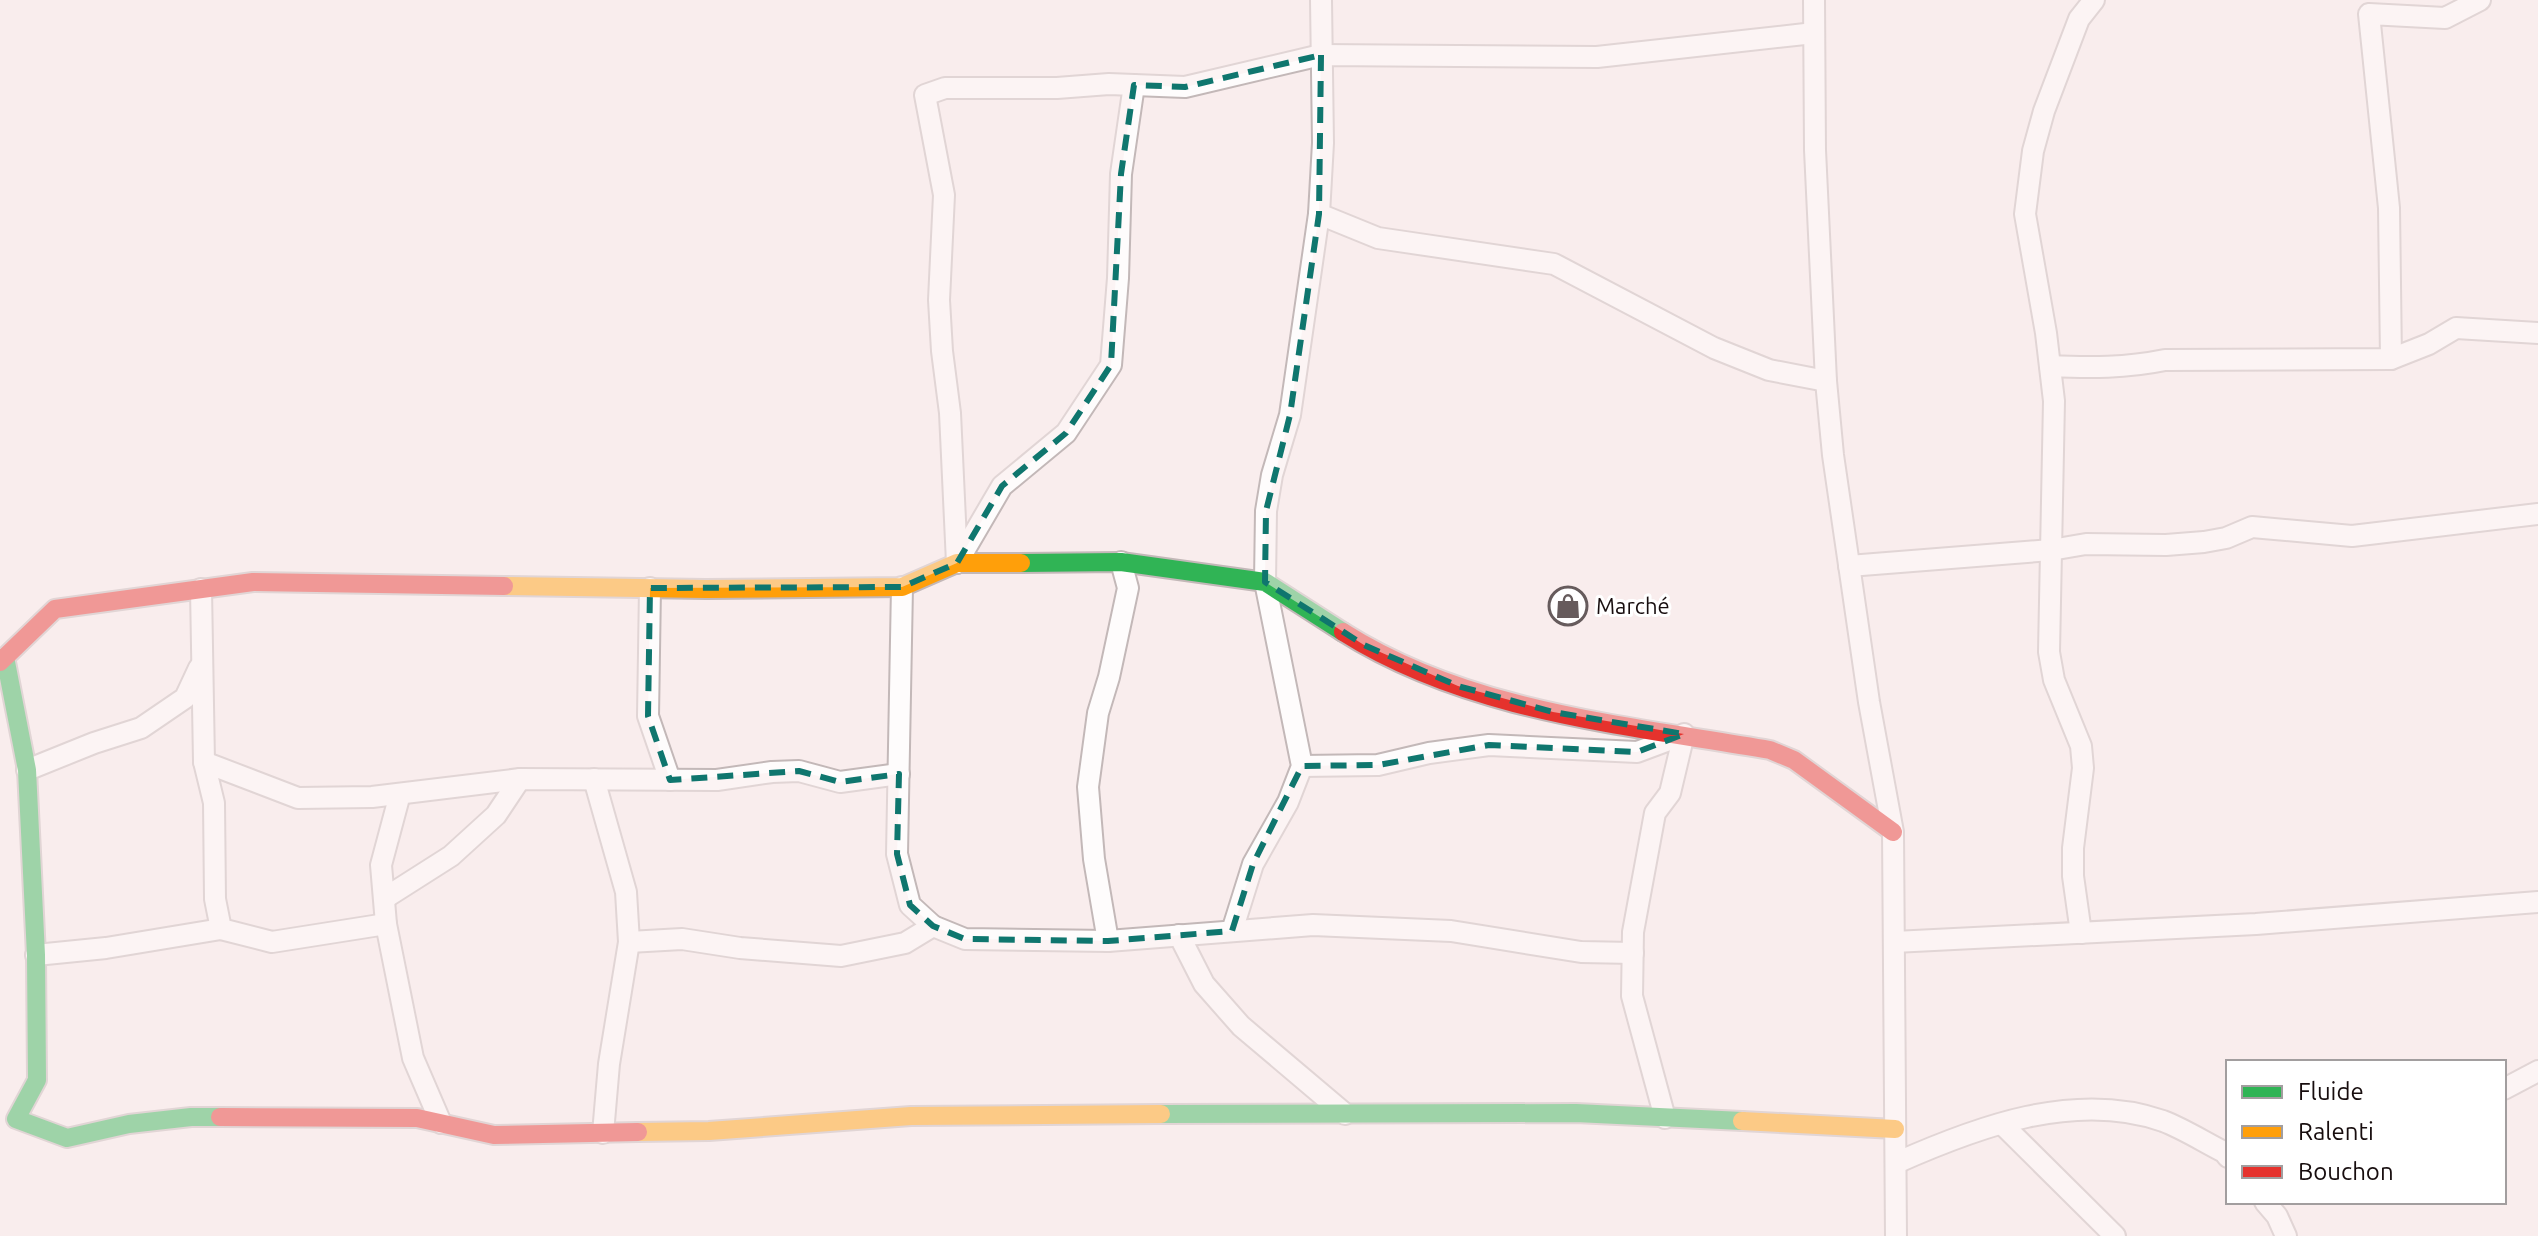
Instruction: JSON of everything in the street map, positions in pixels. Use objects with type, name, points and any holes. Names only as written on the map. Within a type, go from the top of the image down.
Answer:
[{"type":"street","points":[[1232,931],[1253,864],[1288,802],[1302,766],[1265,582],[1266,511],[1272,475],[1290,415],[1319,214],[1323,143],[1321,0]]},
{"type":"street","points":[[1814,0],[1815,150],[1826,381],[1833,455],[1869,702],[1893,832],[1896,1236]]},
{"type":"street","points":[[2081,933],[2073,862],[2083,768],[2081,746],[2054,680],[2049,652],[2054,401],[2025,214],[2033,151],[2057,72],[2079,19],[2094,0]]},
{"type":"street","points":[[2391,359],[2389,208],[2369,14],[2445,18],[2480,0]]},
{"type":"street","points":[[957,563],[950,413],[939,300],[944,195],[925,95],[945,88],[1025,89],[1109,84],[1185,87],[1321,55],[1597,57],[1814,33]]},
{"type":"street","points":[[957,563],[1002,486],[1066,433],[1111,365],[1118,278],[1121,174],[1134,85]]},
{"type":"street","points":[[1319,214],[1378,238],[1554,264],[1714,348],[1769,370],[1826,381]]},
{"type":"street","points":[[2050,366],[2100,369],[2165,360],[2391,359],[2429,344],[2456,328],[2538,333]]},
{"type":"street","points":[[1849,566],[2051,550],[2086,544],[2204,542],[2226,538],[2252,527],[2352,536],[2538,514]]},
{"type":"street","points":[[1108,941],[1094,859],[1088,787],[1098,713],[1128,588],[1121,562]]},
{"type":"street","points":[[1893,832],[1794,760],[1770,750],[1553,712],[1458,686],[1410,668],[1364,645],[1265,582],[1121,562],[957,563],[902,587],[650,588],[253,582],[55,609],[2,659],[27,770],[36,955],[37,1080],[16,1119],[67,1138],[129,1124],[191,1117],[417,1118],[494,1135],[709,1131],[911,1116],[1576,1113],[1895,1129]]},
{"type":"street","points":[[902,587],[897,854],[910,905],[933,926],[965,939],[1108,941],[1313,925],[1451,931],[1567,950],[1633,953]]},
{"type":"street","points":[[650,588],[648,716],[670,780]]},
{"type":"street","points":[[201,589],[204,762],[214,803],[215,899],[221,929]]},
{"type":"street","points":[[27,770],[141,728],[185,698],[201,664]]},
{"type":"street","points":[[1302,766],[1378,765],[1429,753],[1489,745],[1637,752],[1684,734]]},
{"type":"street","points":[[1665,1118],[1632,996],[1633,932],[1655,813],[1670,793],[1684,734]]},
{"type":"street","points":[[204,762],[298,798],[400,794],[520,779],[717,780],[799,771],[840,782],[899,774]]},
{"type":"street","points":[[385,898],[451,856],[496,815],[520,779]]},
{"type":"street","points":[[594,779],[626,892],[629,942],[609,1064],[603,1133]]},
{"type":"street","points":[[400,794],[381,865],[386,924],[413,1058],[441,1123]]},
{"type":"street","points":[[1894,942],[2256,924],[2538,902]]},
{"type":"street","points":[[36,955],[106,948],[221,929],[272,942],[386,924]]},
{"type":"street","points":[[629,942],[682,939],[740,948],[841,956],[905,943],[933,926]]},
{"type":"street","points":[[1179,935],[1204,984],[1241,1026],[1345,1114]]},
{"type":"street","points":[[2506,1088],[2538,1071]]},
{"type":"street","points":[[1896,1163],[1949,1140],[2002,1124],[2052,1112],[2106,1109],[2163,1121],[2226,1154]]},
{"type":"street","points":[[2002,1124],[2115,1236]]},
{"type":"street","points":[[2276,1207],[2286,1236]]},
{"type":"highlighted area","points":[[1321,55],[1319,214],[1290,415],[1266,511],[1265,582],[1364,645],[1458,686],[1553,712],[1684,734],[1637,752],[1489,745],[1378,765],[1302,766],[1253,864],[1232,931],[1108,941],[965,939],[933,926],[910,905],[897,854],[899,774],[840,782],[799,771],[670,780],[648,716],[650,588],[902,587],[957,563],[1002,486],[1066,433],[1111,365],[1121,174],[1134,85],[1185,87]]},
{"type":"traffic: fast","points":[[1021,563],[1121,562],[1265,582],[1343,632]]},
{"type":"traffic: fast","points":[[5,657],[27,770],[36,955],[37,1080],[16,1119],[67,1138],[129,1124],[220,1117]]},
{"type":"traffic: fast","points":[[1161,1114],[1576,1113],[1742,1121]]},
{"type":"traffic: slow","points":[[504,586],[706,589],[902,587],[957,563],[1021,563]]},
{"type":"traffic: slow","points":[[638,1132],[709,1131],[911,1116],[1161,1114]]},
{"type":"traffic: slow","points":[[1742,1121],[1895,1129]]},
{"type":"traffic: jam","points":[[0,662],[55,609],[253,582],[504,586]]},
{"type":"traffic: jam","points":[[1343,632],[1392,659],[1443,681],[1496,698],[1605,723],[1770,750],[1794,760],[1893,832]]},
{"type":"traffic: jam","points":[[220,1117],[417,1118],[494,1135],[638,1132]]},
{"type":"place","name":"Marché","points":[[1568,606]]}]
